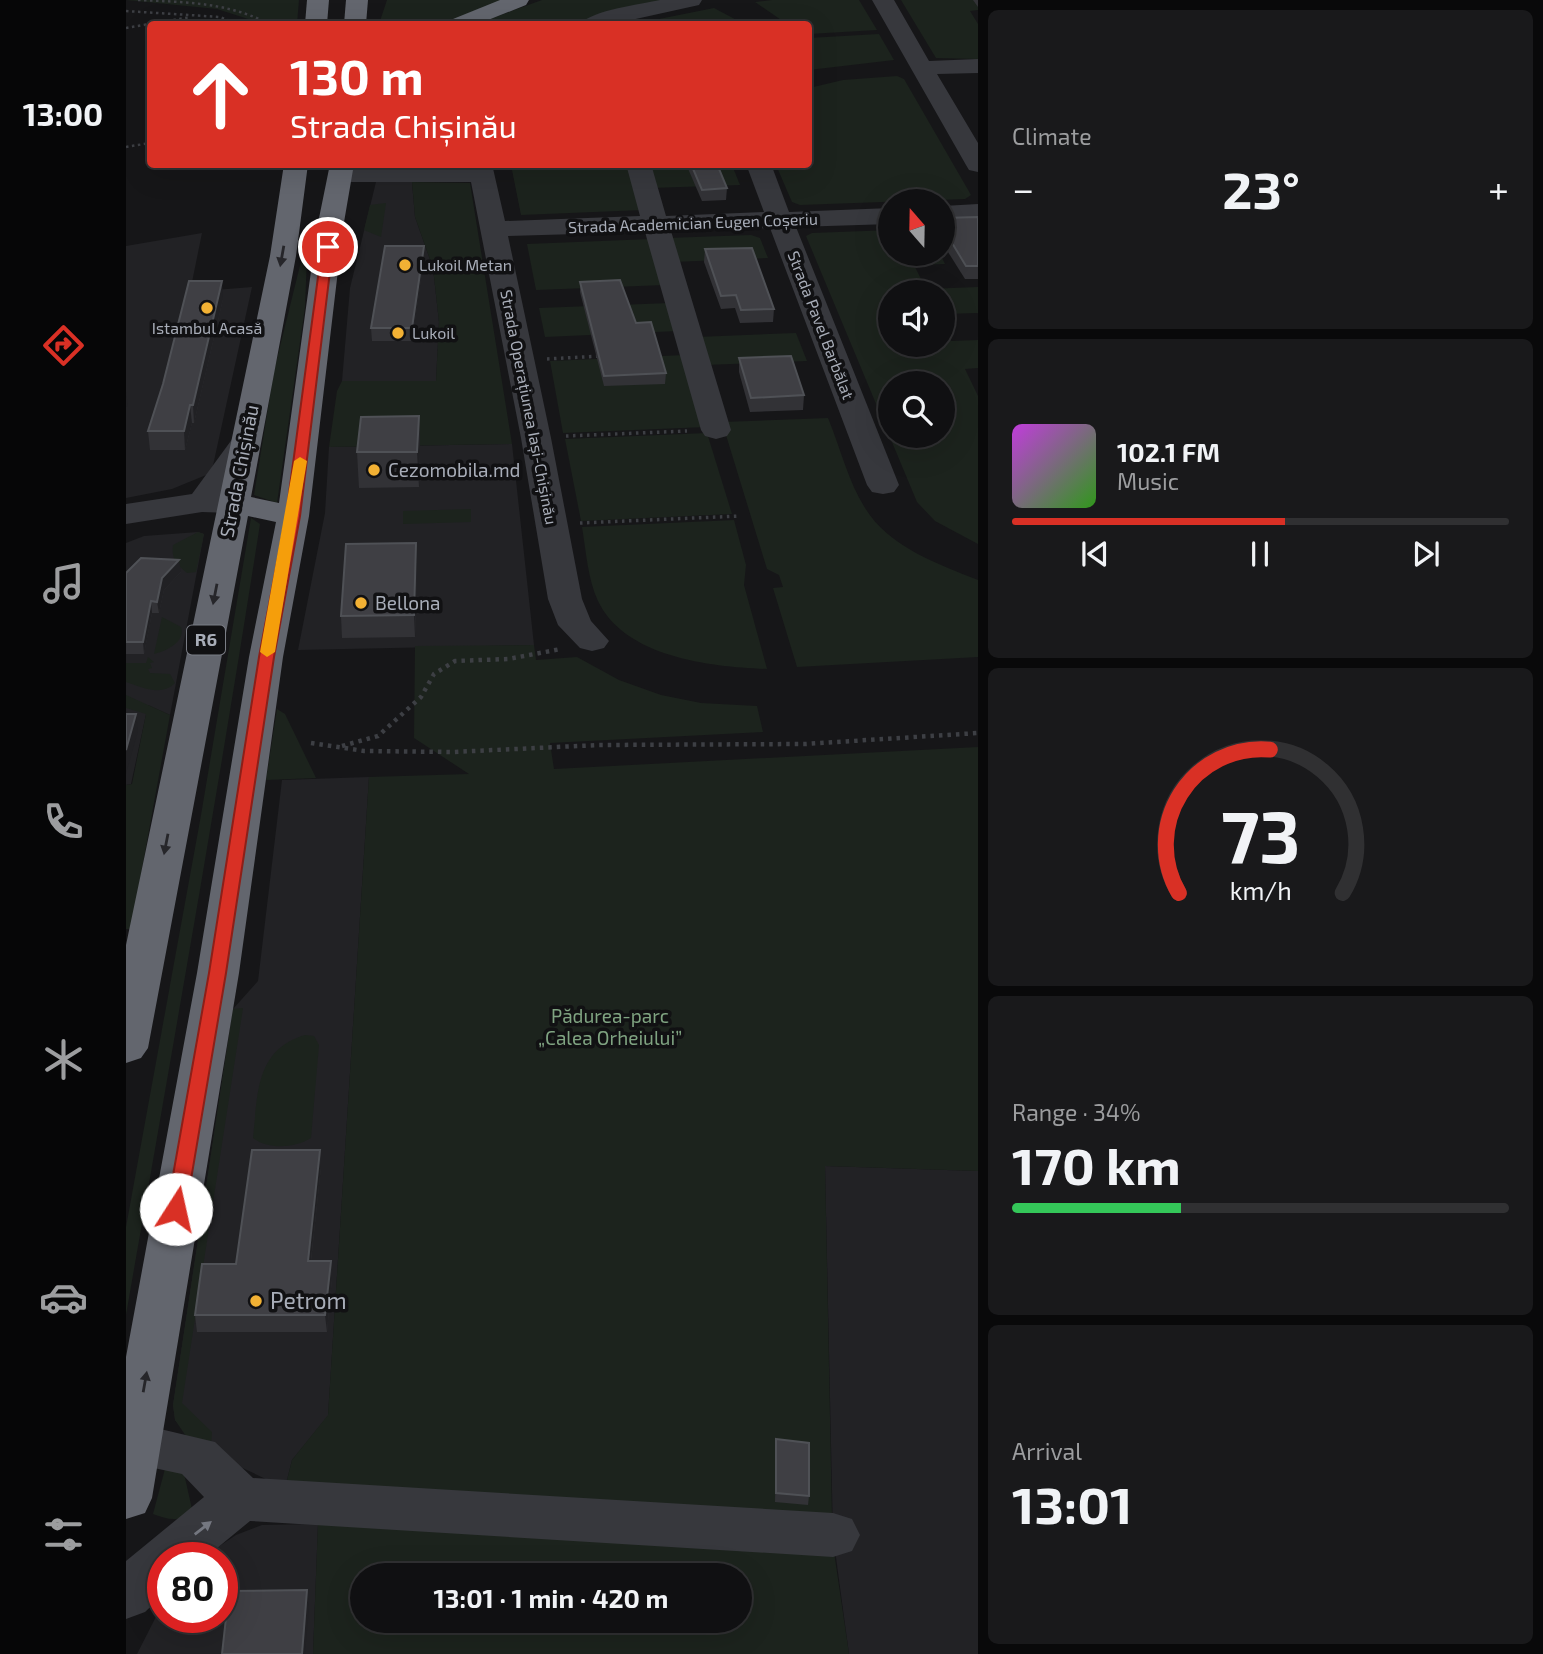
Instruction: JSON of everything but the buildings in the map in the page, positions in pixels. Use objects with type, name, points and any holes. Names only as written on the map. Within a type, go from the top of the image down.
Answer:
[{"type":"highway","points":[[316,21],[318,0]]},
{"type":"highway","points":[[355,21],[356,0]]},
{"type":"highway","points":[[468,21],[518,0]]},
{"type":"highway","name":"Strada Chișinău","points":[[244,443],[283,256],[295,168]]},
{"type":"highway","points":[[126,1498],[218,973],[267,657],[293,516],[330,228],[341,169]]},
{"type":"highway","points":[[217,502],[293,516]]},
{"type":"highway","name":"Strada Chișinău","points":[[126,1048],[225,539],[217,502]]},
{"type":"street","points":[[602,21],[691,0]]},
{"type":"street","points":[[883,0],[978,165]]},
{"type":"street","points":[[923,68],[978,66]]},
{"type":"street","points":[[639,168],[716,430]]},
{"type":"street","name":"Strada Pavel Barbălat","points":[[760,168],[883,485]]},
{"type":"street","points":[[341,169],[480,169]]},
{"type":"street","name":"Strada Operațiunea Iași-Chișinău","points":[[480,169],[536,438],[565,599],[575,625],[592,641]]},
{"type":"street","points":[[956,213],[978,212]]},
{"type":"street","name":"Strada Academician Eugen Coșeriu","points":[[494,229],[878,216]]},
{"type":"street","points":[[126,514],[217,502],[244,443]]},
{"type":"street","points":[[126,525],[177,524],[204,529],[225,539]]},
{"type":"street","points":[[135,1444],[197,1457],[240,1499],[833,1535]]},
{"type":"street","points":[[186,1542],[240,1499]]},
{"type":"street","points":[[126,1596],[147,1576]]},
{"type":"path","points":[[138,0],[215,7],[261,21]]},
{"type":"path","points":[[126,11],[201,16],[229,21]]},
{"type":"path","points":[[170,21],[201,16]]},
{"type":"path","points":[[126,28],[147,25]]},
{"type":"path","points":[[126,147],[147,143]]},
{"type":"path","points":[[519,360],[613,356]]},
{"type":"path","points":[[536,438],[716,430]]},
{"type":"path","points":[[552,524],[740,516]]},
{"type":"path","points":[[338,747],[378,736],[421,697],[434,674],[455,661],[508,659],[592,641]]},
{"type":"path","points":[[311,743],[364,751],[453,752],[599,745],[805,744],[978,733]]},
{"type":"shaded area","points":[[376,182],[412,182],[415,217],[433,268],[439,322],[436,381],[342,381],[350,288]]},
{"type":"shaded area","points":[[202,233],[190,292],[252,287],[211,473],[172,489],[126,498],[126,246]]},
{"type":"shaded area","points":[[512,444],[534,645],[298,650],[325,513],[329,447]]},
{"type":"shaded area","points":[[198,532],[204,534],[170,715],[148,705],[131,784],[126,785],[126,543],[144,536]]},
{"type":"shaded area","points":[[369,777],[328,1416],[292,1460],[285,1488],[200,1448],[175,1420],[173,1405],[233,1009],[258,981],[282,780]]},
{"type":"shaded area","points":[[825,1166],[978,1171],[978,1654],[849,1654],[833,1535]]},
{"type":"shaded area","points":[[318,1524],[313,1654],[137,1654],[148,1633],[238,1633],[238,1542],[226,1542],[262,1525]]},
{"type":"green space","points":[[126,0],[299,0],[297,21],[255,21],[217,9]]},
{"type":"green space","points":[[387,0],[504,0],[454,21],[380,21]]},
{"type":"green space","points":[[542,0],[681,0],[602,16],[591,21],[484,21]]},
{"type":"green space","points":[[859,0],[877,30],[812,34],[812,21],[783,21],[755,2]]},
{"type":"green space","points":[[901,0],[978,0],[978,10],[970,11],[978,24],[978,59],[936,58]]},
{"type":"green space","points":[[714,8],[738,21],[664,21],[659,19]]},
{"type":"green space","points":[[879,34],[894,60],[812,70],[812,38]]},
{"type":"green space","points":[[897,76],[904,79],[971,195],[965,199],[956,199],[956,189],[878,189],[878,202],[800,205],[792,202],[777,168],[812,168],[812,87],[843,80]]},
{"type":"green space","points":[[512,168],[630,168],[643,210],[521,215]]},
{"type":"green space","points":[[645,168],[733,168],[740,185],[651,188]]},
{"type":"green space","points":[[412,182],[470,183],[512,444],[329,447],[337,391],[342,381],[436,381],[439,322],[433,268],[415,217]]},
{"type":"green space","points":[[386,203],[381,237],[364,230],[370,205]]},
{"type":"green space","points":[[878,230],[878,266],[914,266],[922,280],[878,280],[878,357],[955,357],[955,341],[978,340],[978,368],[965,369],[978,396],[978,544],[935,521],[917,502],[894,448],[955,448],[955,371],[878,371],[878,409],[806,236],[812,233]]},
{"type":"green space","points":[[308,233],[305,307],[277,503],[254,495],[274,371]]},
{"type":"green space","points":[[751,235],[760,238],[768,258],[673,262],[667,238]]},
{"type":"green space","points":[[651,239],[665,285],[536,290],[527,244]]},
{"type":"green space","points":[[978,287],[978,313],[955,314],[955,288]]},
{"type":"green space","points":[[670,303],[678,331],[545,337],[539,308]]},
{"type":"green space","points":[[796,333],[807,361],[705,365],[697,337]]},
{"type":"green space","points":[[685,355],[706,427],[563,433],[550,361]]},
{"type":"green space","points":[[828,418],[854,487],[875,522],[916,553],[978,580],[978,657],[797,667],[773,588],[783,587],[779,575],[767,569],[722,422]]},
{"type":"green space","points":[[707,433],[732,514],[581,521],[565,439]]},
{"type":"green space","points":[[471,509],[471,522],[403,524],[403,511]]},
{"type":"green space","points":[[251,518],[260,524],[212,821],[126,1315],[126,1227],[201,815]]},
{"type":"green space","points":[[734,520],[746,565],[744,585],[767,669],[722,666],[672,656],[628,635],[611,620],[598,601],[592,584],[582,527]]},
{"type":"green space","points":[[198,532],[204,534],[196,572],[187,573],[176,561],[173,545]]},
{"type":"green space","points":[[162,617],[181,627],[181,637],[174,645],[154,654]]},
{"type":"green space","name":"Pădurea-parc „Calea Orheiului”","points":[[534,645],[536,660],[577,657],[619,680],[661,695],[701,703],[757,706],[763,732],[550,743],[554,769],[978,747],[978,1171],[825,1166],[832,1518],[285,1488],[292,1460],[328,1415],[369,777],[469,774],[414,738],[415,646]]},
{"type":"green space","points":[[148,657],[154,662],[150,663],[150,673],[170,674],[175,683],[158,690],[126,682],[126,663],[146,663]]},
{"type":"green space","points":[[126,695],[170,715],[131,929],[126,929],[126,785],[132,784],[146,714],[126,708]]},
{"type":"green space","points":[[277,709],[285,714],[316,778],[266,780]]},
{"type":"green space","points":[[243,1008],[182,1403],[212,1432],[211,1446],[190,1442],[175,1420],[173,1405],[233,1009]]},
{"type":"green space","points":[[305,1035],[314,1036],[319,1045],[311,1138],[282,1146],[259,1142],[253,1138],[262,1076],[276,1051]]},
{"type":"green space","points":[[166,1465],[183,1469],[192,1509],[184,1517],[169,1519],[153,1514]]},
{"type":"green space","points":[[318,1524],[834,1552],[849,1654],[313,1654]]},
{"type":"slow traffic","points":[[267,652],[293,516],[300,461]]},
{"type":"place","name":"Lukoil Metan","points":[[405,265]]},
{"type":"place","name":"Istambul Acasă","points":[[207,308]]},
{"type":"place","name":"Lukoil","points":[[398,333]]},
{"type":"place","name":"Cezomobila.md","points":[[374,470]]},
{"type":"place","name":"Bellona","points":[[361,603]]},
{"type":"place","name":"Petrom","points":[[256,1301]]},
{"type":"route","points":[[176,1209],[218,973],[267,657],[293,516],[328,247]]}]
